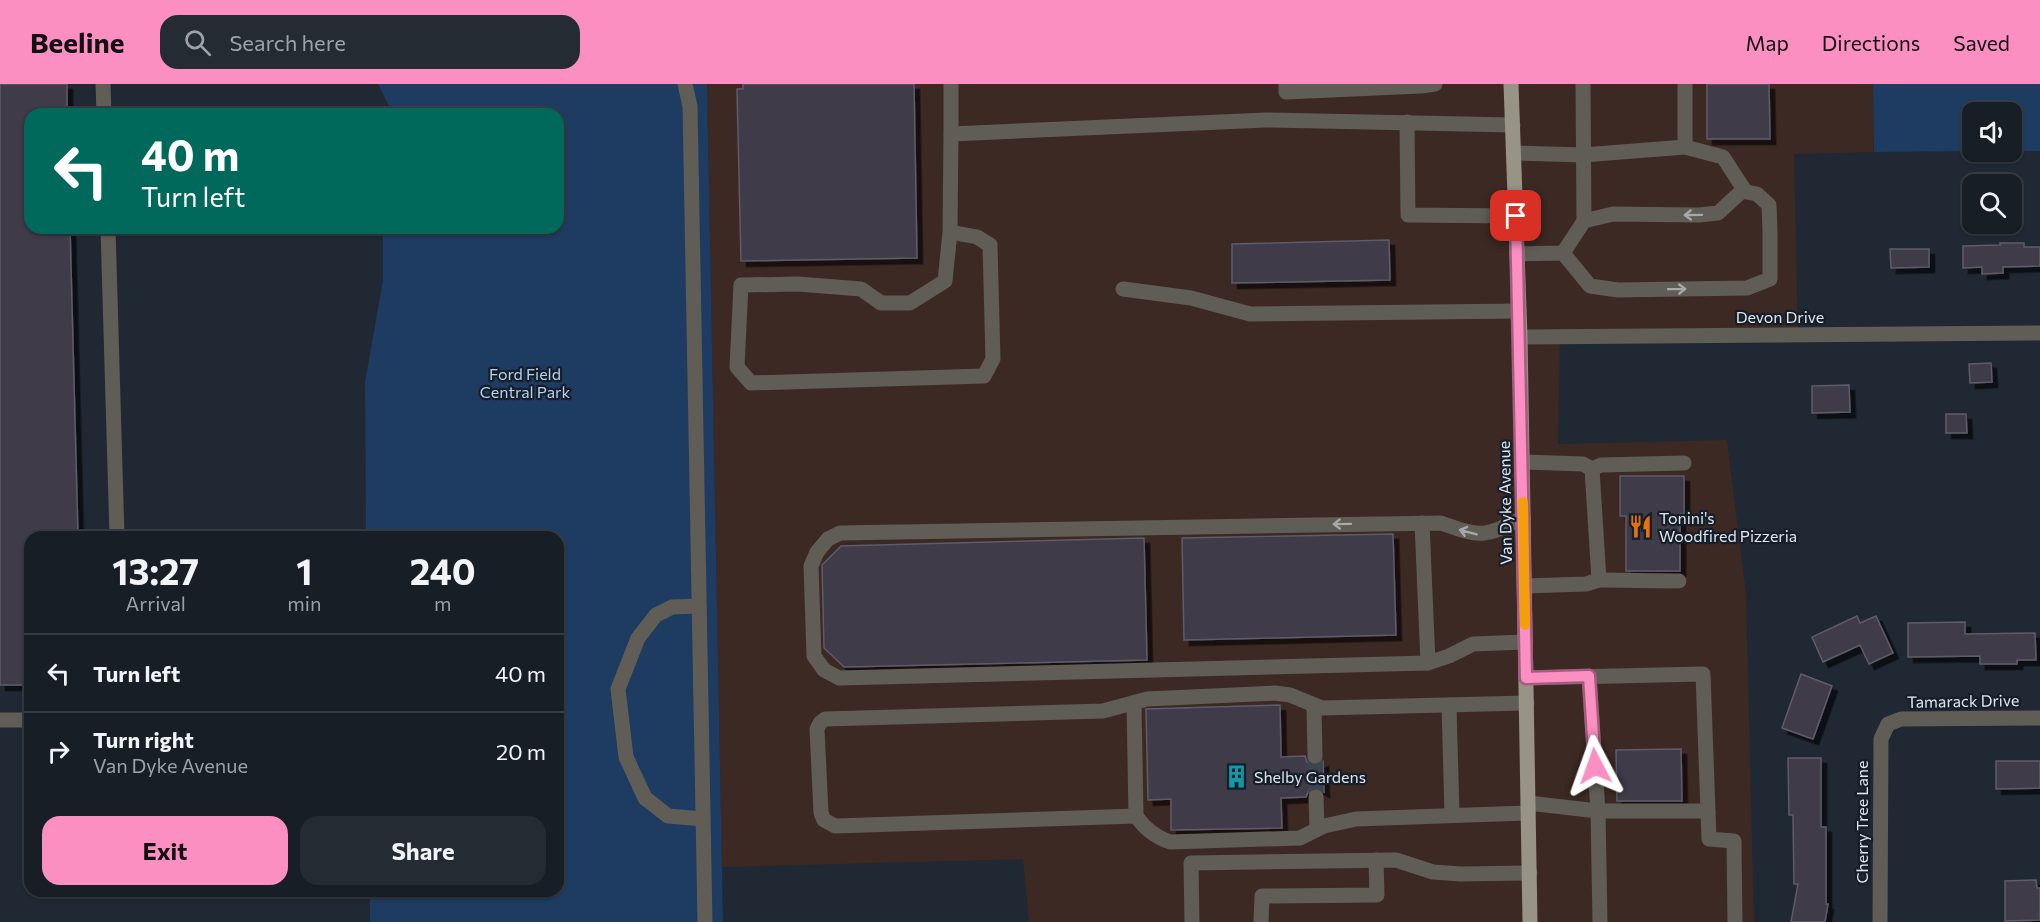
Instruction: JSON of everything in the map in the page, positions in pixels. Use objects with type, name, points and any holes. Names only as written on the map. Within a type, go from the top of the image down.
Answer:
[{"type":"main road","name":"Van Dyke Avenue","points":[[1511,84],[1520,337],[1530,922]]},
{"type":"street","points":[[103,84],[104,108]]},
{"type":"street","points":[[685,84],[690,106],[705,922]]},
{"type":"street","points":[[950,232],[977,237],[990,245],[993,359],[984,376],[751,383],[737,367],[741,285],[798,284],[861,289],[881,303],[910,303],[945,281],[950,232],[951,84]]},
{"type":"street","points":[[1286,84],[1286,92],[1435,84]]},
{"type":"street","points":[[1563,253],[1584,222],[1583,84]]},
{"type":"street","points":[[1685,84],[1686,147]]},
{"type":"street","points":[[951,134],[1266,120],[1513,125]]},
{"type":"street","points":[[1407,122],[1408,215],[1516,216]]},
{"type":"street","points":[[1514,153],[1584,155],[1686,147],[1723,157],[1745,191]]},
{"type":"street","points":[[1563,253],[1590,286],[1618,290],[1748,288],[1770,279],[1768,206],[1757,194],[1742,191],[1718,213],[1699,215],[1613,214],[1584,222]]},
{"type":"street","points":[[108,234],[117,531]]},
{"type":"street","points":[[1517,254],[1563,253]]},
{"type":"street","points":[[1123,289],[1191,298],[1250,314],[1519,311]]},
{"type":"street","name":"Devon Drive","points":[[1520,337],[2040,333]]},
{"type":"street","points":[[1522,462],[1583,464],[1592,469]]},
{"type":"street","points":[[1592,469],[1600,465],[1684,463]]},
{"type":"street","points":[[1592,469],[1599,580]]},
{"type":"street","points":[[1523,518],[1492,532],[1476,535],[1441,523],[840,533],[828,539],[817,552],[811,566],[814,656],[824,670],[839,678],[1428,663],[1473,644],[1525,642]]},
{"type":"street","points":[[1422,523],[1428,663]]},
{"type":"street","points":[[1524,586],[1586,584],[1599,580],[1679,581]]},
{"type":"street","points":[[699,606],[672,607],[656,615],[638,638],[618,689],[626,758],[645,798],[668,816],[703,819]]},
{"type":"street","points":[[1526,678],[1702,674],[1709,839],[1734,842],[1735,922]]},
{"type":"street","points":[[1589,676],[1598,812],[1600,922]]},
{"type":"street","points":[[1136,816],[835,826],[824,820],[821,813],[817,729],[825,719],[1103,711],[1147,699],[1275,693],[1290,695],[1322,708],[1527,703]]},
{"type":"street","points":[[1134,703],[1136,816],[1144,827],[1157,837],[1170,842],[1300,838],[1317,829],[1356,819],[1452,815],[1528,808],[1598,812],[1708,811]]},
{"type":"street","points":[[1314,705],[1315,756]]},
{"type":"street","points":[[1449,705],[1452,815]]},
{"type":"street","name":"Tamarack Drive","points":[[1888,724],[1901,719],[2040,718]]},
{"type":"street","points":[[0,720],[24,720]]},
{"type":"street","name":"Cherry Tree Lane","points":[[1880,922],[1881,740],[1888,724]]},
{"type":"street","points":[[1316,797],[1317,829]]},
{"type":"street","points":[[1261,922],[1262,896],[1377,895],[1376,860]]},
{"type":"street","points":[[1192,922],[1191,863],[1396,860],[1433,872],[1530,873]]},
{"type":"shaded area","points":[[707,84],[1873,84],[1874,152],[1794,154],[1798,335],[1560,337],[1558,444],[1727,440],[1746,593],[1754,922],[1029,922],[1023,859],[722,867]]},
{"type":"green space","name":"Ford Field Central Park","points":[[378,84],[707,84],[723,922],[370,922],[370,897],[564,897],[564,531],[366,531],[365,382],[383,280],[383,234],[564,234],[564,108],[390,108]]},
{"type":"green space","points":[[1873,84],[2040,84],[2040,151],[2022,151],[2022,102],[1962,102],[1962,151],[1874,152]]},
{"type":"building","points":[[0,84],[67,84],[67,108],[24,108],[24,234],[70,234],[78,531],[24,531],[24,685],[0,685]]},
{"type":"building","points":[[743,84],[914,84],[917,258],[741,261],[737,89],[743,89]]},
{"type":"building","points":[[1707,84],[1769,84],[1770,139],[1707,139]]},
{"type":"building","points":[[1389,240],[1390,280],[1232,283],[1232,244]]},
{"type":"building","points":[[2000,243],[2024,243],[2024,247],[2040,247],[2040,266],[2003,267],[2003,273],[1982,274],[1982,267],[1963,268],[1963,246],[2000,245]]},
{"type":"building","points":[[1890,249],[1929,249],[1929,267],[1891,268]]},
{"type":"building","points":[[1991,363],[1992,382],[1970,383],[1969,364]]},
{"type":"building","points":[[1849,385],[1850,412],[1812,413],[1812,386]]},
{"type":"building","points":[[1946,414],[1966,414],[1967,433],[1946,433]]},
{"type":"building","points":[[1620,476],[1684,476],[1684,514],[1680,514],[1680,571],[1626,571],[1626,516],[1620,516]]},
{"type":"building","points":[[1393,534],[1396,635],[1184,640],[1182,538]]},
{"type":"building","points":[[1144,538],[1147,660],[844,667],[824,648],[822,565],[841,546]]},
{"type":"building","points":[[1857,616],[1860,623],[1876,616],[1893,653],[1869,664],[1860,645],[1823,662],[1812,637]]},
{"type":"building","points":[[1965,622],[1965,634],[2035,633],[2036,660],[2017,660],[2017,664],[1980,664],[1980,656],[1908,657],[1908,623]]},
{"type":"building","points":[[1801,674],[1832,686],[1813,739],[1782,728]]},
{"type":"building","name":"Shelby Gardens","points":[[1280,705],[1281,757],[1305,756],[1307,762],[1315,766],[1323,761],[1324,792],[1315,787],[1308,792],[1306,797],[1281,798],[1282,828],[1171,830],[1171,799],[1148,800],[1146,709]]},
{"type":"building","points":[[1681,749],[1682,801],[1617,801],[1616,750]]},
{"type":"building","points":[[1788,758],[1821,758],[1821,827],[1826,827],[1826,904],[1828,904],[1825,922],[1791,922],[1798,884],[1794,884],[1793,815],[1789,815]]},
{"type":"building","points":[[1996,761],[2040,761],[2040,788],[1996,789]]},
{"type":"building","points":[[2036,880],[2037,888],[2040,888],[2040,920],[2005,921],[2005,881]]},
{"type":"tunnel","points":[[1315,756],[1316,797]]},
{"type":"slow traffic","points":[[1523,502],[1525,625]]},
{"type":"place","name":"Tonini's Woodfired Pizzeria","points":[[1641,527]]},
{"type":"place","name":"Shelby Gardens","points":[[1236,777]]},
{"type":"route","points":[[1516,216],[1526,678],[1589,676],[1595,766]]}]
